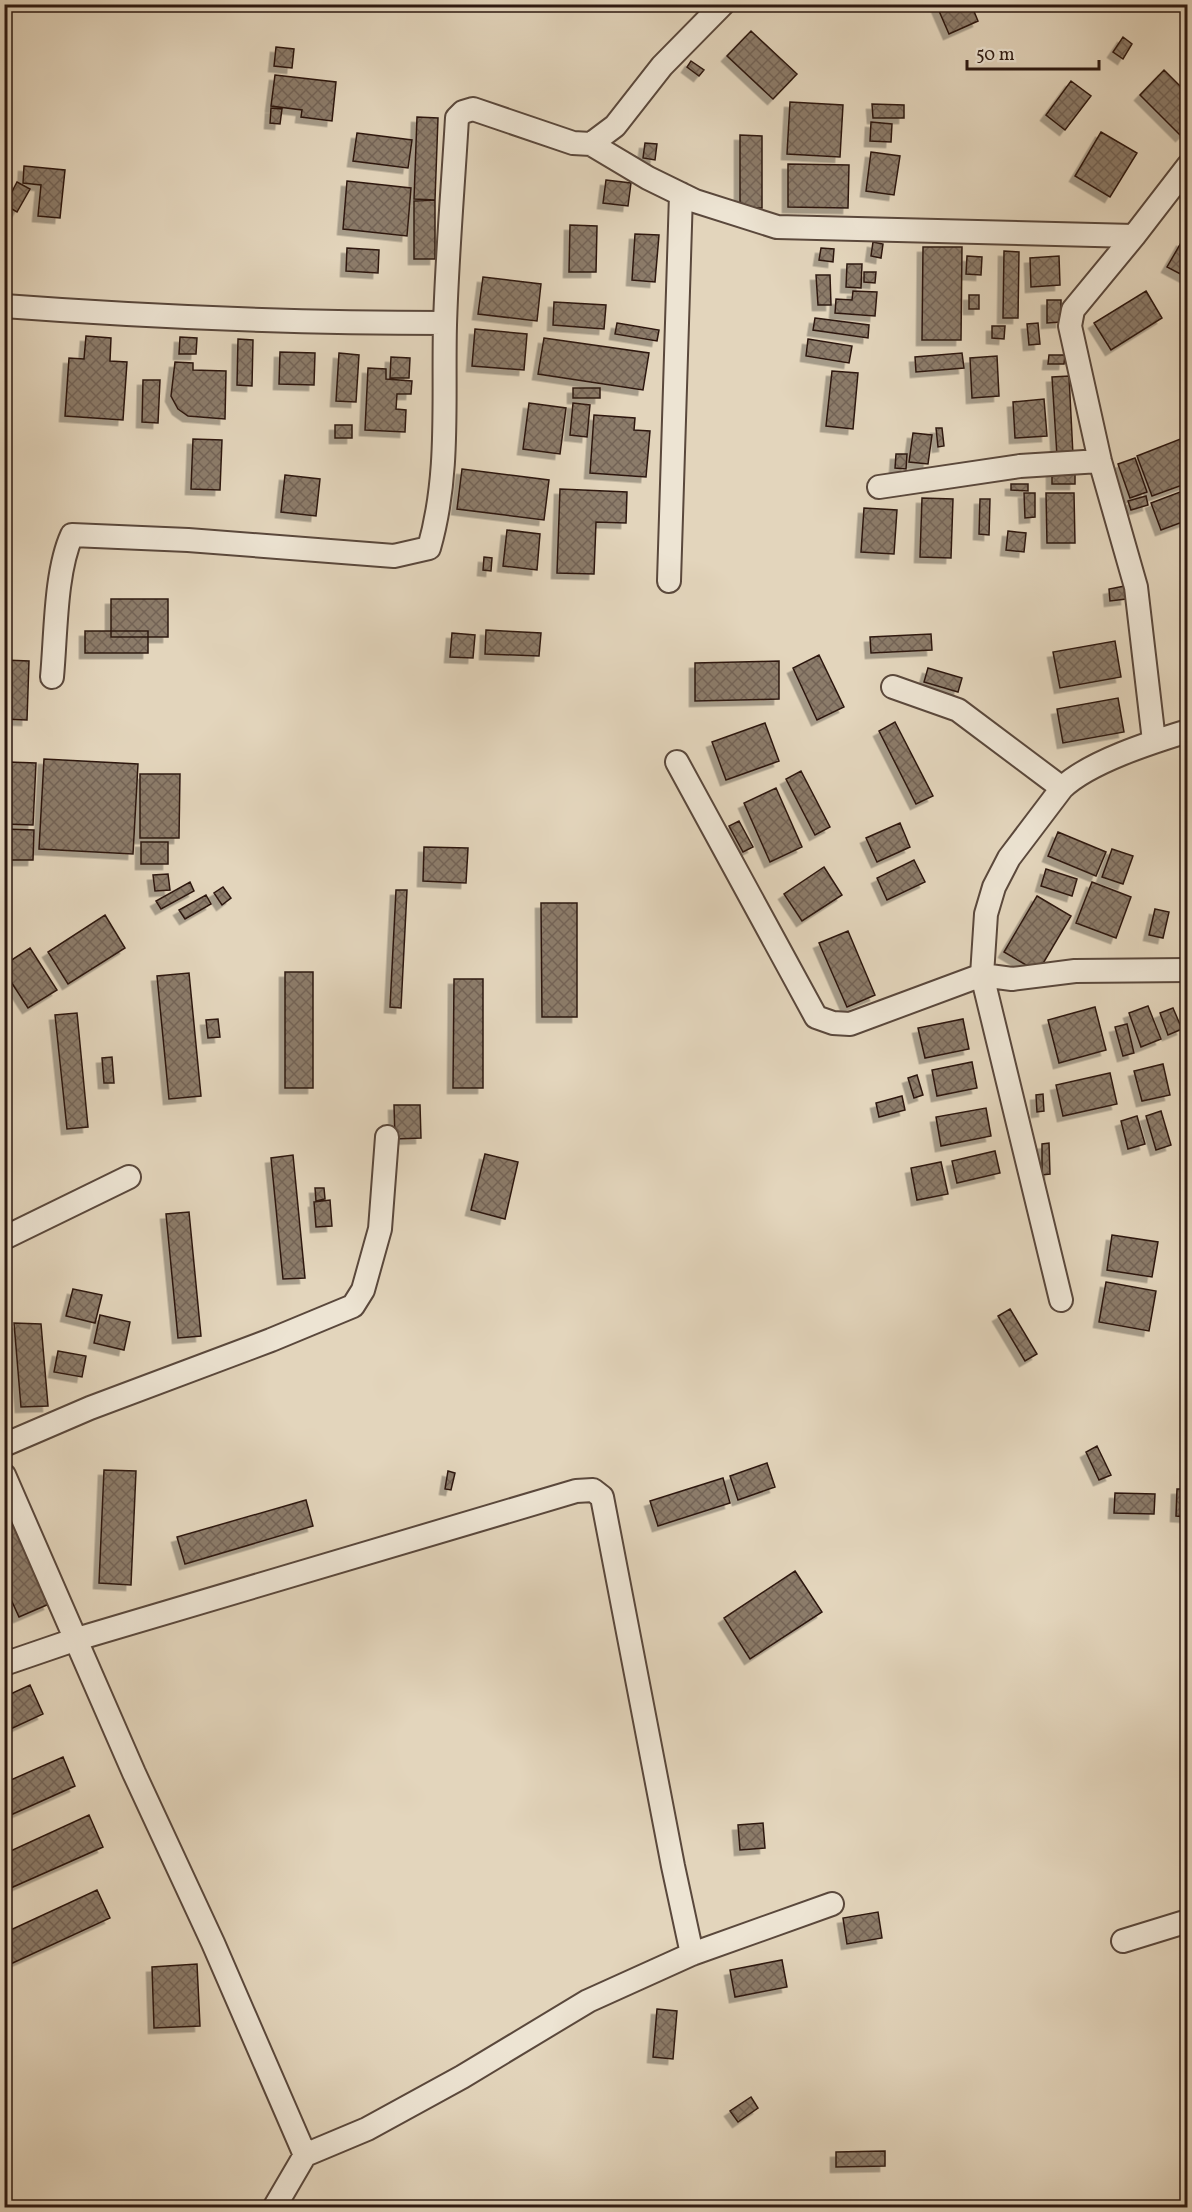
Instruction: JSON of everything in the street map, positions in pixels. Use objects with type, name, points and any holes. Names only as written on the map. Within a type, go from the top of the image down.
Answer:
[{"type":"street","points":[[591,144],[615,126],[662,66],[723,4]]},
{"type":"street","points":[[52,677],[62,569],[65,551],[72,535],[188,540],[394,556],[429,548],[444,471],[445,323],[457,118],[462,112],[473,109],[485,111],[573,143],[591,144],[648,178],[695,201],[777,227],[1134,236]]},
{"type":"street","points":[[1154,741],[1136,587],[1100,461],[1070,326],[1073,310],[1188,166]]},
{"type":"street","points":[[669,581],[681,194]]},
{"type":"street","points":[[4,306],[92,313],[285,321],[445,323]]},
{"type":"street","points":[[879,487],[1020,466],[1100,461]]},
{"type":"street","points":[[893,687],[958,710],[1062,788]]},
{"type":"street","points":[[1061,1300],[982,975],[986,914],[994,887],[1009,858],[1062,788],[1083,772],[1154,741],[1188,731]]},
{"type":"street","points":[[678,762],[816,1017],[833,1023],[850,1024],[982,975],[1012,979],[1075,971],[1188,970]]},
{"type":"street","points":[[4,1445],[90,1408],[271,1340],[353,1306],[363,1290],[380,1229],[387,1137]]},
{"type":"street","points":[[4,1238],[129,1177]]},
{"type":"street","points":[[4,1475],[305,2155]]},
{"type":"street","points":[[4,1664],[77,1639],[565,1494],[593,1490],[602,1497],[692,1954]]},
{"type":"street","points":[[274,2208],[305,2155],[367,2129],[462,2077],[588,2001],[692,1954],[832,1904]]},
{"type":"street","points":[[1123,1941],[1188,1921]]},
{"type":"building","points":[[936,4],[971,4],[978,21],[949,34]]},
{"type":"building","points":[[751,31],[797,74],[773,99],[727,56]]},
{"type":"building","points":[[1123,37],[1132,44],[1123,59],[1113,52]]},
{"type":"building","points":[[276,47],[294,49],[292,68],[274,66]]},
{"type":"building","points":[[691,61],[704,70],[699,76],[687,67]]},
{"type":"building","points":[[1164,70],[1188,94],[1188,129],[1181,136],[1140,95]]},
{"type":"building","points":[[275,75],[336,82],[332,121],[301,117],[302,110],[271,106]]},
{"type":"building","points":[[1071,81],[1091,96],[1065,130],[1046,115]]},
{"type":"building","points":[[790,102],[843,105],[840,157],[787,154]]},
{"type":"building","points":[[872,104],[904,105],[904,118],[873,118]]},
{"type":"building","points":[[271,108],[282,109],[280,124],[270,123]]},
{"type":"building","points":[[417,117],[438,118],[435,200],[414,199]]},
{"type":"building","points":[[871,122],[892,124],[891,142],[870,141]]},
{"type":"building","points":[[1101,132],[1137,153],[1110,197],[1075,176]]},
{"type":"building","points":[[357,133],[412,140],[408,168],[353,161]]},
{"type":"building","points":[[740,135],[762,136],[762,208],[740,208]]},
{"type":"building","points":[[645,143],[657,144],[655,160],[643,158]]},
{"type":"building","points":[[871,152],[900,156],[894,195],[866,191]]},
{"type":"building","points":[[788,164],[849,165],[848,208],[788,207]]},
{"type":"building","points":[[24,166],[65,170],[60,218],[38,216],[41,185],[23,183]]},
{"type":"building","points":[[606,180],[631,183],[628,206],[603,203]]},
{"type":"building","points":[[347,181],[411,188],[407,236],[343,229]]},
{"type":"building","points":[[17,182],[30,189],[17,212],[5,205]]},
{"type":"building","points":[[435,200],[435,259],[414,259],[414,201]]},
{"type":"building","points":[[570,225],[597,226],[596,272],[569,272]]},
{"type":"building","points":[[635,234],[659,235],[655,282],[632,280]]},
{"type":"building","points":[[1182,241],[1188,244],[1188,278],[1167,267]]},
{"type":"building","points":[[873,242],[883,244],[881,258],[871,256]]},
{"type":"building","points":[[923,247],[962,247],[961,340],[922,340]]},
{"type":"building","points":[[347,248],[379,250],[378,273],[346,271]]},
{"type":"building","points":[[821,248],[834,249],[833,262],[819,260]]},
{"type":"building","points":[[1004,251],[1019,252],[1018,318],[1003,318]]},
{"type":"building","points":[[967,256],[982,257],[981,275],[966,274]]},
{"type":"building","points":[[1059,256],[1060,285],[1031,287],[1030,258]]},
{"type":"building","points":[[847,264],[862,264],[861,288],[846,287]]},
{"type":"building","points":[[864,272],[876,272],[875,283],[864,282]]},
{"type":"building","points":[[816,275],[830,275],[831,305],[818,305]]},
{"type":"building","points":[[483,277],[541,284],[537,321],[478,314]]},
{"type":"building","points":[[853,291],[877,292],[875,316],[835,313],[836,299],[852,300]]},
{"type":"building","points":[[1146,291],[1162,318],[1111,350],[1094,323]]},
{"type":"building","points":[[969,295],[979,295],[979,309],[969,309]]},
{"type":"building","points":[[1047,300],[1061,300],[1061,322],[1047,323]]},
{"type":"building","points":[[554,302],[606,305],[604,329],[553,325]]},
{"type":"building","points":[[815,318],[869,325],[868,338],[813,330]]},
{"type":"building","points":[[617,323],[659,330],[657,341],[615,334]]},
{"type":"building","points":[[1038,323],[1040,344],[1029,345],[1027,324]]},
{"type":"building","points":[[992,326],[1005,326],[1004,339],[992,338]]},
{"type":"building","points":[[475,329],[527,334],[524,370],[472,366]]},
{"type":"building","points":[[86,336],[111,338],[110,361],[127,362],[123,420],[65,416],[69,358],[84,359]]},
{"type":"building","points":[[180,337],[197,338],[196,354],[179,354]]},
{"type":"building","points":[[544,338],[649,353],[643,390],[538,374]]},
{"type":"building","points":[[238,339],[253,340],[252,386],[237,385]]},
{"type":"building","points":[[808,339],[852,346],[849,363],[806,356]]},
{"type":"building","points":[[4,347],[7,347],[8,390],[4,390]]},
{"type":"building","points":[[280,352],[315,353],[314,385],[279,384]]},
{"type":"building","points":[[339,353],[359,355],[356,402],[336,401]]},
{"type":"building","points":[[962,353],[964,368],[916,372],[915,357]]},
{"type":"building","points":[[1049,355],[1065,355],[1064,364],[1048,364]]},
{"type":"building","points":[[997,356],[999,396],[972,398],[970,358]]},
{"type":"building","points":[[391,357],[410,358],[409,378],[390,378]]},
{"type":"building","points":[[175,362],[193,363],[193,370],[226,371],[225,419],[188,416],[178,409],[171,396]]},
{"type":"building","points":[[368,368],[386,369],[386,379],[412,381],[411,394],[397,394],[396,409],[406,410],[405,432],[365,430]]},
{"type":"building","points":[[832,371],[858,373],[853,429],[826,426]]},
{"type":"building","points":[[1069,376],[1073,455],[1057,456],[1052,377]]},
{"type":"building","points":[[143,380],[160,380],[158,423],[142,422]]},
{"type":"building","points":[[573,388],[600,388],[600,398],[573,398]]},
{"type":"building","points":[[1044,399],[1047,436],[1015,438],[1013,402]]},
{"type":"building","points":[[529,403],[566,408],[560,454],[523,449]]},
{"type":"building","points":[[573,403],[590,405],[587,437],[570,435]]},
{"type":"building","points":[[594,415],[635,418],[634,430],[650,431],[646,477],[590,473]]},
{"type":"building","points":[[335,425],[352,425],[352,438],[335,438]]},
{"type":"building","points":[[936,428],[942,428],[944,446],[938,447]]},
{"type":"building","points":[[913,433],[932,435],[928,464],[909,462]]},
{"type":"building","points":[[1188,436],[1188,483],[1152,496],[1137,456]]},
{"type":"building","points":[[193,439],[222,440],[220,490],[191,489]]},
{"type":"building","points":[[896,454],[907,454],[906,469],[895,468]]},
{"type":"building","points":[[1135,458],[1147,492],[1130,498],[1118,464]]},
{"type":"building","points":[[462,469],[549,480],[544,520],[457,509]]},
{"type":"building","points":[[1052,470],[1075,470],[1075,484],[1052,484]]},
{"type":"building","points":[[285,475],[320,479],[316,516],[281,512]]},
{"type":"building","points":[[1011,484],[1028,484],[1028,491],[1011,490]]},
{"type":"building","points":[[560,489],[627,492],[626,523],[596,522],[594,574],[557,573]]},
{"type":"building","points":[[1188,489],[1188,520],[1161,530],[1151,503]]},
{"type":"building","points":[[1024,493],[1035,493],[1035,517],[1025,518]]},
{"type":"building","points":[[1046,493],[1074,493],[1075,543],[1047,543]]},
{"type":"building","points":[[1146,496],[1148,505],[1131,510],[1128,501]]},
{"type":"building","points":[[922,498],[953,499],[951,558],[920,557]]},
{"type":"building","points":[[980,499],[990,499],[989,535],[979,534]]},
{"type":"building","points":[[864,508],[897,510],[894,554],[861,552]]},
{"type":"building","points":[[507,530],[540,534],[537,570],[503,566]]},
{"type":"building","points":[[1008,531],[1026,533],[1024,552],[1006,550]]},
{"type":"building","points":[[484,557],[492,558],[491,571],[483,570]]},
{"type":"building","points":[[1125,586],[1126,599],[1110,601],[1109,589]]},
{"type":"building","points":[[111,599],[168,599],[168,637],[111,637]]},
{"type":"building","points":[[486,630],[541,633],[539,656],[485,654]]},
{"type":"building","points":[[85,631],[148,631],[148,653],[85,653]]},
{"type":"building","points":[[452,633],[475,635],[473,658],[450,657]]},
{"type":"building","points":[[931,634],[932,650],[871,653],[870,637]]},
{"type":"building","points":[[1115,641],[1121,677],[1060,688],[1053,652]]},
{"type":"building","points":[[819,655],[844,707],[817,720],[793,668]]},
{"type":"building","points":[[4,660],[29,661],[27,720],[4,719]]},
{"type":"building","points":[[779,661],[779,699],[695,701],[695,663]]},
{"type":"building","points":[[928,668],[962,678],[958,692],[924,682]]},
{"type":"building","points":[[1118,698],[1124,732],[1063,743],[1057,709]]},
{"type":"building","points":[[895,722],[933,796],[916,804],[879,731]]},
{"type":"building","points":[[765,723],[779,761],[726,780],[712,742]]},
{"type":"building","points":[[44,759],[138,764],[133,854],[39,849]]},
{"type":"building","points":[[8,762],[36,763],[33,825],[5,824]]},
{"type":"building","points":[[801,771],[830,827],[815,835],[786,779]]},
{"type":"building","points":[[140,774],[180,774],[179,838],[140,838]]},
{"type":"building","points":[[776,788],[802,847],[770,862],[744,803]]},
{"type":"building","points":[[739,821],[753,847],[743,852],[729,826]]},
{"type":"building","points":[[900,823],[910,847],[877,862],[866,838]]},
{"type":"building","points":[[4,829],[34,830],[33,860],[4,860]]},
{"type":"building","points":[[1058,832],[1106,852],[1096,876],[1048,856]]},
{"type":"building","points":[[141,842],[168,842],[168,864],[141,864]]},
{"type":"building","points":[[424,847],[468,848],[466,883],[423,881]]},
{"type":"building","points":[[1112,849],[1133,856],[1123,884],[1102,877]]},
{"type":"building","points":[[914,860],[925,882],[887,900],[877,878]]},
{"type":"building","points":[[824,867],[842,895],[802,921],[784,894]]},
{"type":"building","points":[[1046,869],[1077,879],[1072,896],[1041,886]]},
{"type":"building","points":[[168,874],[170,890],[155,891],[153,875]]},
{"type":"building","points":[[190,882],[194,891],[161,909],[156,901]]},
{"type":"building","points":[[1092,882],[1131,897],[1116,938],[1076,923]]},
{"type":"building","points":[[223,887],[231,898],[222,905],[214,893]]},
{"type":"building","points":[[396,890],[407,890],[401,1008],[390,1007]]},
{"type":"building","points":[[206,895],[211,904],[185,919],[179,910]]},
{"type":"building","points":[[1037,896],[1071,916],[1038,972],[1004,952]]},
{"type":"building","points":[[541,903],[577,903],[577,1017],[542,1017]]},
{"type":"building","points":[[1155,909],[1169,912],[1163,938],[1149,935]]},
{"type":"building","points":[[105,915],[125,948],[68,984],[48,952]]},
{"type":"building","points":[[848,931],[875,995],[847,1007],[819,943]]},
{"type":"building","points":[[30,948],[57,990],[28,1008],[4,971],[4,965]]},
{"type":"building","points":[[285,972],[313,972],[313,1088],[285,1088]]},
{"type":"building","points":[[189,973],[201,1096],[169,1099],[157,976]]},
{"type":"building","points":[[454,979],[483,979],[483,1088],[453,1088]]},
{"type":"building","points":[[1148,1006],[1161,1039],[1141,1047],[1129,1013]]},
{"type":"building","points":[[1095,1007],[1106,1050],[1059,1063],[1048,1020]]},
{"type":"building","points":[[1173,1008],[1182,1029],[1168,1035],[1160,1013]]},
{"type":"building","points":[[77,1013],[88,1127],[67,1129],[55,1015]]},
{"type":"building","points":[[218,1019],[220,1037],[208,1038],[206,1020]]},
{"type":"building","points":[[963,1019],[969,1049],[925,1058],[918,1028]]},
{"type":"building","points":[[1127,1024],[1134,1053],[1123,1056],[1115,1027]]},
{"type":"building","points":[[112,1057],[114,1083],[104,1083],[102,1058]]},
{"type":"building","points":[[972,1062],[977,1088],[937,1096],[932,1070]]},
{"type":"building","points":[[1163,1064],[1170,1095],[1142,1101],[1134,1071]]},
{"type":"building","points":[[1110,1073],[1117,1104],[1063,1116],[1056,1085]]},
{"type":"building","points":[[917,1075],[923,1095],[914,1098],[908,1078]]},
{"type":"building","points":[[1043,1094],[1044,1111],[1037,1112],[1036,1095]]},
{"type":"building","points":[[902,1096],[905,1110],[879,1117],[876,1103]]},
{"type":"building","points":[[394,1105],[420,1105],[421,1138],[395,1139]]},
{"type":"building","points":[[986,1108],[991,1136],[941,1146],[936,1117]]},
{"type":"building","points":[[1161,1111],[1171,1145],[1156,1150],[1146,1116]]},
{"type":"building","points":[[1137,1116],[1145,1144],[1128,1149],[1121,1121]]},
{"type":"building","points":[[1049,1143],[1050,1174],[1042,1175],[1042,1144]]},
{"type":"building","points":[[995,1151],[1000,1173],[957,1183],[952,1161]]},
{"type":"building","points":[[485,1154],[518,1162],[505,1219],[471,1210]]},
{"type":"building","points":[[293,1155],[305,1278],[283,1279],[271,1158]]},
{"type":"building","points":[[941,1162],[948,1194],[917,1200],[911,1168]]},
{"type":"building","points":[[315,1188],[324,1188],[325,1199],[316,1201]]},
{"type":"building","points":[[330,1200],[332,1226],[316,1227],[314,1202]]},
{"type":"building","points":[[189,1212],[201,1336],[178,1338],[166,1214]]},
{"type":"building","points":[[1112,1235],[1158,1242],[1152,1277],[1107,1270]]},
{"type":"building","points":[[1106,1282],[1156,1291],[1149,1331],[1099,1322]]},
{"type":"building","points":[[73,1289],[102,1295],[95,1323],[66,1316]]},
{"type":"building","points":[[1010,1309],[1037,1354],[1025,1361],[998,1316]]},
{"type":"building","points":[[100,1315],[130,1322],[124,1350],[94,1343]]},
{"type":"building","points":[[14,1323],[41,1324],[48,1406],[21,1407]]},
{"type":"building","points":[[58,1351],[86,1356],[82,1377],[54,1372]]},
{"type":"building","points":[[1097,1446],[1111,1475],[1099,1480],[1086,1452]]},
{"type":"building","points":[[767,1463],[775,1487],[738,1500],[730,1476]]},
{"type":"building","points":[[104,1470],[136,1471],[131,1585],[99,1583]]},
{"type":"building","points":[[448,1471],[455,1473],[451,1490],[445,1489]]},
{"type":"building","points":[[723,1478],[730,1503],[658,1526],[650,1501]]},
{"type":"building","points":[[1177,1489],[1188,1489],[1188,1517],[1176,1516]]},
{"type":"building","points":[[1115,1493],[1155,1494],[1154,1514],[1114,1513]]},
{"type":"building","points":[[306,1500],[313,1526],[185,1564],[177,1537]]},
{"type":"building","points":[[12,1516],[49,1604],[19,1617],[4,1584],[4,1519]]},
{"type":"building","points":[[795,1571],[822,1612],[750,1659],[724,1618]]},
{"type":"building","points":[[30,1685],[43,1714],[4,1732],[4,1697]]},
{"type":"building","points":[[63,1757],[75,1786],[4,1818],[4,1783]]},
{"type":"building","points":[[89,1815],[103,1847],[4,1891],[4,1854]]},
{"type":"building","points":[[763,1823],[765,1848],[740,1850],[738,1825]]},
{"type":"building","points":[[97,1890],[110,1918],[4,1967],[4,1933]]},
{"type":"building","points":[[878,1912],[882,1938],[847,1944],[843,1918]]},
{"type":"building","points":[[782,1960],[787,1987],[735,1997],[730,1970]]},
{"type":"building","points":[[197,1964],[200,2026],[154,2028],[152,1967]]},
{"type":"building","points":[[657,2009],[677,2011],[673,2059],[653,2057]]},
{"type":"building","points":[[751,2097],[758,2108],[738,2122],[730,2111]]},
{"type":"building","points":[[885,2151],[885,2166],[836,2167],[836,2152]]}]
